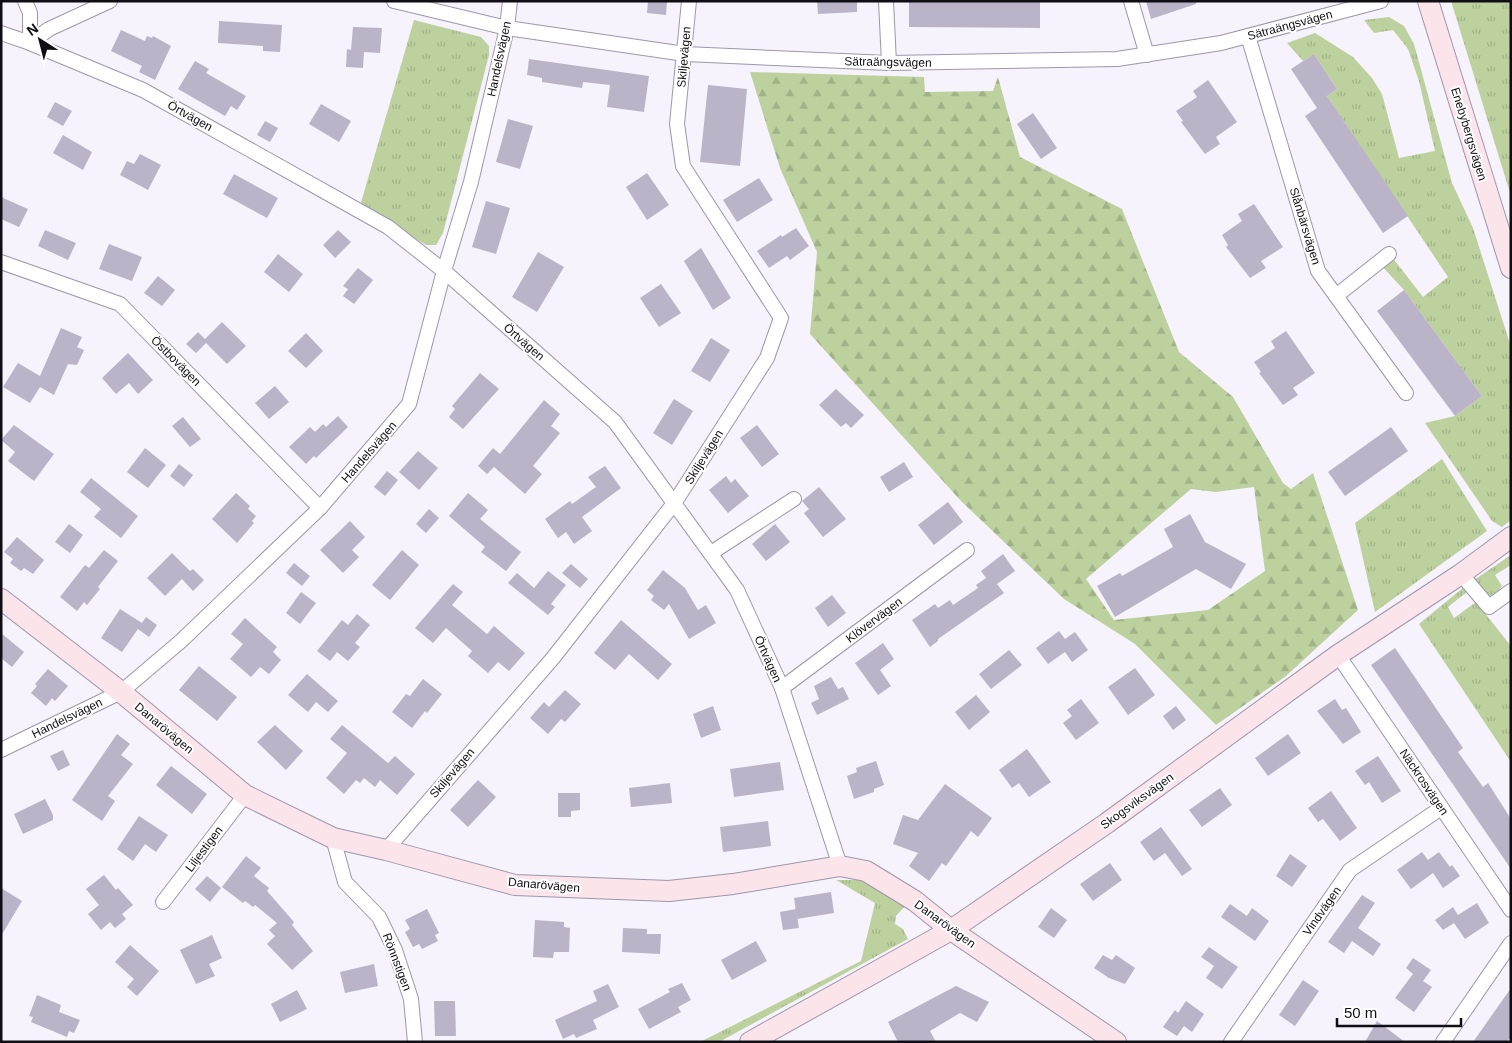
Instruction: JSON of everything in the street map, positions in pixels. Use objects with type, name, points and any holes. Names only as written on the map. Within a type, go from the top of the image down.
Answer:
[{"type":"street","points":[[26,1],[30,13],[30,43]]},
{"type":"street","points":[[30,43],[49,29],[110,1]]},
{"type":"street","name":"Sätraängsvägen","points":[[394,1],[507,28],[685,54],[889,63],[1038,62],[1147,56],[1248,36],[1381,1]]},
{"type":"street","name":"Handelsvägen","points":[[1,750],[121,692],[181,641],[320,508],[409,404],[444,271],[472,182],[507,28],[510,1]]},
{"type":"street","name":"Skiljevägen","points":[[386,850],[553,658],[675,502],[767,358],[781,318],[683,166],[677,124],[689,1]]},
{"type":"street","points":[[886,1],[889,63]]},
{"type":"street","points":[[1131,1],[1147,56]]},
{"type":"street","name":"Enebybergsvägen","points":[[1428,1],[1511,268]]},
{"type":"street","points":[[1,33],[30,43]]},
{"type":"street","name":"Slånbärsvägen","points":[[1248,36],[1318,271],[1406,393]]},
{"type":"street","name":"Örtvägen","points":[[30,43],[143,90],[388,226],[444,271],[616,422],[737,590],[782,688],[840,866]]},
{"type":"street","points":[[1336,296],[1389,254]]},
{"type":"street","name":"Östbovägen","points":[[1,262],[120,304],[320,508]]},
{"type":"street","points":[[711,553],[794,499]]},
{"type":"street","name":"Skogsviksvägen","points":[[750,1042],[952,930],[1107,822],[1338,655],[1461,574],[1511,537]]},
{"type":"street","name":"Klövervägen","points":[[782,688],[967,550]]},
{"type":"street","points":[[1461,574],[1488,606],[1511,591]]},
{"type":"street","name":"Danarövägen","points":[[1,599],[121,692],[245,795],[333,838],[386,850],[515,885],[668,891],[733,884],[840,866],[866,870],[915,901],[952,930],[1116,1042]]},
{"type":"street","name":"Näckrosvägen","points":[[1338,655],[1511,910]]},
{"type":"street","name":"Liljestigen","points":[[163,902],[245,795]]},
{"type":"street","name":"Vindvägen","points":[[1231,1042],[1350,870],[1441,808]]},
{"type":"street","name":"Rönnstigen","points":[[333,838],[345,882],[379,917],[394,950],[411,999],[415,1042]]},
{"type":"street","points":[[1442,1042],[1511,943]]},
{"type":"green space","points":[[1451,1],[1511,1],[1511,196]]},
{"type":"green space","points":[[1389,17],[1404,26],[1414,44],[1452,183],[1473,228],[1511,347],[1511,520],[1502,527],[1492,521],[1425,423],[1455,416],[1482,396],[1404,290],[1379,263],[1392,257],[1423,297],[1448,277],[1327,96],[1337,89],[1314,54],[1303,61],[1287,43],[1315,33],[1353,57],[1372,78],[1382,94],[1399,158],[1435,151],[1419,81],[1408,49],[1393,30],[1374,33],[1364,20]]},
{"type":"green space","points":[[414,20],[481,37],[489,46],[489,55],[443,233],[436,245],[426,245],[360,206]]},
{"type":"green space","points":[[750,72],[924,77],[925,92],[993,91],[998,77],[1020,157],[1122,209],[1179,352],[1233,397],[1283,483],[1291,489],[1313,473],[1358,610],[1286,676],[1216,725],[1135,644],[1064,599],[961,501],[810,334],[817,252],[780,168]],"holes":[[[1254,487],[1265,571],[1208,610],[1114,620],[1086,579],[1191,489],[1215,492]]]},
{"type":"green space","points":[[1442,459],[1487,531],[1375,612],[1355,523]]},
{"type":"green space","points":[[1511,555],[1511,565],[1495,575],[1502,586],[1496,594],[1487,596],[1474,580]]},
{"type":"green space","points":[[1464,587],[1468,591],[1448,607],[1454,618],[1476,602],[1511,646],[1511,762],[1419,624]]},
{"type":"green space","points":[[836,880],[860,880],[895,896],[905,906],[896,916],[895,924],[903,929],[908,939],[719,1042],[700,1042],[861,961],[875,903]]},
{"type":"building","points":[[648,1],[667,1],[666,15],[647,13]]},
{"type":"building","points":[[817,1],[857,1],[857,12],[818,14]]},
{"type":"building","points":[[909,1],[1040,1],[1040,28],[909,27]]},
{"type":"building","points":[[1146,1],[1196,1],[1196,4],[1151,19]]},
{"type":"building","points":[[219,21],[282,25],[280,52],[263,51],[263,46],[218,43]]},
{"type":"building","points":[[353,27],[382,28],[380,53],[364,52],[363,68],[346,67],[347,49],[351,50]]},
{"type":"building","points":[[121,30],[145,41],[147,36],[152,38],[153,36],[171,46],[155,80],[139,72],[142,66],[111,51]]},
{"type":"building","points":[[1314,54],[1337,89],[1327,96],[1408,216],[1383,233],[1305,116],[1317,108],[1291,69]]},
{"type":"building","points":[[529,59],[649,76],[644,112],[607,107],[610,85],[583,82],[582,88],[542,82],[542,78],[527,75]]},
{"type":"building","points":[[195,61],[209,69],[206,73],[246,96],[237,110],[231,106],[225,116],[178,89]]},
{"type":"building","points":[[1208,80],[1237,122],[1216,137],[1220,144],[1205,154],[1181,122],[1183,121],[1176,111],[1197,97],[1193,91]]},
{"type":"building","points":[[708,85],[747,89],[740,166],[700,162]]},
{"type":"building","points":[[55,102],[72,111],[63,126],[47,117]]},
{"type":"building","points":[[321,104],[351,121],[339,142],[309,124]]},
{"type":"building","points":[[1033,113],[1057,148],[1041,159],[1017,124]]},
{"type":"building","points":[[508,119],[533,126],[520,169],[496,162]]},
{"type":"building","points":[[265,121],[278,128],[270,142],[257,135]]},
{"type":"building","points":[[63,135],[92,152],[83,170],[53,153]]},
{"type":"building","points":[[140,154],[161,165],[148,190],[120,175],[127,161],[134,164]]},
{"type":"building","points":[[647,173],[669,205],[647,220],[626,187]]},
{"type":"building","points":[[234,174],[278,198],[267,218],[223,194]]},
{"type":"building","points":[[759,178],[773,200],[737,222],[723,200]]},
{"type":"building","points":[[1,197],[28,209],[19,227],[1,219]]},
{"type":"building","points":[[486,201],[510,208],[496,254],[472,247]]},
{"type":"building","points":[[1254,204],[1283,247],[1261,261],[1266,268],[1250,278],[1226,247],[1228,245],[1222,235],[1242,221],[1238,214]]},
{"type":"building","points":[[796,228],[809,246],[790,260],[787,256],[769,268],[757,251],[781,235],[782,237]]},
{"type":"building","points":[[45,230],[76,243],[68,260],[38,246]]},
{"type":"building","points":[[338,230],[351,242],[335,258],[323,245]]},
{"type":"building","points":[[109,244],[142,257],[132,281],[99,269]]},
{"type":"building","points":[[701,248],[731,298],[713,310],[684,261]]},
{"type":"building","points":[[538,252],[564,267],[537,312],[512,297]]},
{"type":"building","points":[[278,254],[303,274],[289,292],[264,272]]},
{"type":"building","points":[[358,268],[373,280],[354,304],[343,296],[348,289],[343,286]]},
{"type":"building","points":[[158,276],[175,290],[162,306],[144,293]]},
{"type":"building","points":[[661,284],[681,313],[659,327],[640,298]]},
{"type":"building","points":[[1404,290],[1482,396],[1455,416],[1377,311]]},
{"type":"building","points":[[222,322],[246,346],[227,364],[206,343],[196,353],[186,344],[198,332],[205,339]]},
{"type":"building","points":[[61,328],[82,337],[77,347],[84,350],[77,365],[68,364],[54,395],[40,387],[30,403],[3,387],[18,363],[40,376]]},
{"type":"building","points":[[1286,331],[1315,373],[1293,388],[1298,395],[1283,405],[1259,373],[1261,372],[1254,362],[1275,348],[1271,341]]},
{"type":"building","points":[[306,333],[323,351],[306,368],[288,351]]},
{"type":"building","points":[[711,338],[730,350],[710,382],[691,371]]},
{"type":"building","points":[[128,353],[153,380],[138,394],[129,383],[116,394],[102,378]]},
{"type":"building","points":[[480,373],[499,389],[463,429],[449,417],[455,409],[452,406]]},
{"type":"building","points":[[275,386],[289,402],[269,419],[255,403]]},
{"type":"building","points":[[836,389],[864,415],[851,428],[846,423],[841,427],[819,405]]},
{"type":"building","points":[[674,399],[693,411],[672,445],[653,433]]},
{"type":"building","points":[[544,400],[560,414],[551,426],[560,433],[533,466],[542,474],[525,494],[494,467],[487,474],[478,466],[493,448],[500,454]]},
{"type":"building","points":[[338,416],[348,427],[316,458],[314,456],[306,464],[289,447],[310,427],[315,432],[323,424],[326,427]]},
{"type":"building","points":[[183,417],[201,439],[190,447],[172,426]]},
{"type":"building","points":[[14,425],[54,454],[34,481],[8,461],[15,452],[1,440]]},
{"type":"building","points":[[757,425],[779,454],[762,467],[740,438]]},
{"type":"building","points":[[1391,427],[1408,451],[1345,496],[1328,472]]},
{"type":"building","points":[[145,448],[166,465],[148,488],[127,472]]},
{"type":"building","points":[[418,451],[438,468],[419,490],[399,472]]},
{"type":"building","points":[[904,462],[913,477],[889,492],[880,477]]},
{"type":"building","points":[[179,464],[193,475],[184,487],[170,476]]},
{"type":"building","points":[[605,466],[621,488],[582,517],[592,531],[574,544],[566,532],[558,538],[545,519],[570,501],[572,504],[596,487],[588,477]]},
{"type":"building","points":[[387,471],[398,480],[385,496],[374,487]]},
{"type":"building","points":[[726,476],[731,483],[735,479],[749,496],[728,513],[709,490]]},
{"type":"building","points":[[91,478],[138,516],[121,538],[94,517],[101,509],[80,492]]},
{"type":"building","points":[[819,487],[846,519],[823,537],[804,513],[809,509],[802,501]]},
{"type":"building","points":[[236,493],[250,506],[248,509],[256,516],[252,521],[254,523],[237,543],[212,519]]},
{"type":"building","points":[[468,493],[488,510],[480,519],[521,552],[506,571],[481,552],[485,547],[449,516]]},
{"type":"building","points":[[948,502],[963,522],[934,545],[918,525]]},
{"type":"building","points":[[429,509],[439,518],[426,533],[416,524]]},
{"type":"building","points":[[1190,514],[1205,542],[1246,564],[1231,589],[1196,569],[1115,617],[1097,586],[1120,573],[1122,576],[1173,547],[1164,529]]},
{"type":"building","points":[[350,521],[365,537],[352,550],[359,557],[343,573],[320,550]]},
{"type":"building","points":[[69,524],[83,535],[70,553],[55,542]]},
{"type":"building","points":[[775,524],[790,542],[766,561],[752,544]]},
{"type":"building","points":[[17,537],[44,560],[33,574],[24,568],[21,571],[10,563],[13,559],[4,552]]},
{"type":"building","points":[[104,550],[118,561],[87,605],[84,602],[77,611],[60,597],[85,565],[89,568]]},
{"type":"building","points":[[402,550],[419,565],[390,600],[372,585]]},
{"type":"building","points":[[172,553],[190,571],[193,569],[204,580],[193,591],[182,579],[165,596],[147,578]]},
{"type":"building","points":[[1003,554],[1015,571],[997,584],[1004,593],[938,639],[930,647],[912,620],[935,604],[938,608],[950,600],[953,605],[978,588],[976,585],[986,578],[981,571]]},
{"type":"building","points":[[294,563],[310,576],[302,586],[286,573]]},
{"type":"building","points":[[571,564],[588,579],[580,588],[562,573]]},
{"type":"building","points":[[663,570],[685,588],[698,610],[706,605],[716,623],[689,639],[669,604],[664,610],[651,600],[654,596],[647,590]]},
{"type":"building","points":[[548,571],[566,585],[551,604],[555,607],[548,615],[508,583],[517,573],[534,588]]},
{"type":"building","points":[[453,584],[463,592],[452,605],[487,634],[494,626],[525,653],[509,671],[498,662],[488,673],[468,656],[472,651],[446,628],[433,643],[415,628]]},
{"type":"building","points":[[301,592],[316,603],[300,624],[286,613]]},
{"type":"building","points":[[832,595],[846,613],[828,627],[815,608]]},
{"type":"building","points":[[120,609],[142,623],[146,617],[157,625],[149,637],[138,629],[122,652],[101,638]]},
{"type":"building","points":[[357,614],[370,625],[355,643],[360,647],[348,661],[337,652],[330,661],[317,651],[342,620],[348,625]]},
{"type":"building","points":[[245,618],[277,647],[273,652],[281,660],[269,674],[260,667],[251,677],[230,659],[243,644],[231,634]]},
{"type":"building","points":[[621,620],[672,664],[658,680],[629,654],[615,670],[594,653]]},
{"type":"building","points":[[1059,631],[1065,639],[1075,632],[1088,650],[1072,662],[1065,652],[1048,664],[1036,648]]},
{"type":"building","points":[[1,633],[24,652],[12,667],[1,658]]},
{"type":"building","points":[[883,643],[894,659],[880,670],[891,686],[878,695],[855,663]]},
{"type":"building","points":[[1395,648],[1463,748],[1458,752],[1483,787],[1488,783],[1511,819],[1511,869],[1371,665]]},
{"type":"building","points":[[1009,650],[1022,665],[991,689],[979,674]]},
{"type":"building","points":[[199,666],[237,697],[217,721],[179,690]]},
{"type":"building","points":[[1135,668],[1155,695],[1128,715],[1108,687]]},
{"type":"building","points":[[48,669],[68,686],[55,701],[52,698],[46,706],[31,693],[37,686],[35,684]]},
{"type":"building","points":[[307,674],[338,701],[328,712],[316,702],[308,712],[288,695]]},
{"type":"building","points":[[831,677],[838,689],[843,687],[849,699],[817,715],[811,703],[819,699],[814,686]]},
{"type":"building","points":[[423,679],[442,694],[412,728],[392,712],[406,694],[410,696]]},
{"type":"building","points":[[565,690],[581,704],[565,722],[561,719],[548,734],[530,718],[544,702],[549,707]]},
{"type":"building","points":[[976,695],[990,712],[969,730],[955,712]]},
{"type":"building","points":[[1081,699],[1099,723],[1076,740],[1063,723],[1072,716],[1067,710]]},
{"type":"building","points":[[1335,699],[1342,710],[1346,708],[1361,732],[1343,744],[1317,711]]},
{"type":"building","points":[[713,706],[721,730],[701,738],[693,714]]},
{"type":"building","points":[[1176,706],[1186,720],[1173,730],[1163,716]]},
{"type":"building","points":[[275,725],[303,751],[286,770],[257,742]]},
{"type":"building","points":[[342,725],[388,763],[395,756],[415,774],[397,795],[380,780],[375,787],[364,778],[360,783],[356,780],[344,794],[326,778],[347,753],[330,739]]},
{"type":"building","points":[[117,734],[130,744],[121,755],[133,764],[108,796],[115,801],[102,821],[72,800]]},
{"type":"building","points":[[1288,734],[1301,753],[1268,776],[1255,758]]},
{"type":"building","points":[[1027,749],[1051,782],[1029,797],[1019,783],[1012,788],[999,770]]},
{"type":"building","points":[[63,750],[70,765],[58,771],[50,756]]},
{"type":"building","points":[[1378,756],[1401,791],[1382,803],[1369,782],[1365,785],[1355,771]]},
{"type":"building","points":[[876,761],[884,785],[874,789],[874,792],[854,799],[847,776],[857,772],[856,768]]},
{"type":"building","points":[[780,762],[784,790],[734,797],[730,769]]},
{"type":"building","points":[[171,766],[207,794],[192,814],[156,785]]},
{"type":"building","points":[[478,780],[496,797],[468,827],[450,810]]},
{"type":"building","points":[[670,783],[672,803],[631,807],[629,788]]},
{"type":"building","points":[[945,784],[992,818],[978,837],[971,831],[946,866],[942,863],[929,881],[909,866],[918,853],[893,844],[903,815],[918,820]]},
{"type":"building","points":[[1220,788],[1232,805],[1202,827],[1189,810]]},
{"type":"building","points":[[1331,791],[1357,828],[1340,841],[1323,819],[1318,822],[1308,808]]},
{"type":"building","points":[[558,793],[580,793],[580,810],[571,811],[571,817],[558,817]]},
{"type":"building","points":[[45,799],[53,815],[53,820],[23,834],[14,814]]},
{"type":"building","points":[[139,816],[168,835],[156,852],[145,844],[133,861],[117,849]]},
{"type":"building","points":[[768,821],[771,846],[723,852],[720,827]]},
{"type":"building","points":[[1161,827],[1192,869],[1182,876],[1165,853],[1154,861],[1140,842]]},
{"type":"building","points":[[1422,852],[1428,860],[1439,852],[1450,867],[1452,865],[1460,876],[1443,888],[1433,873],[1411,889],[1397,870]]},
{"type":"building","points":[[1290,854],[1307,866],[1292,887],[1276,876]]},
{"type":"building","points":[[246,856],[261,868],[254,876],[269,888],[267,891],[294,922],[292,925],[313,951],[292,970],[267,944],[275,936],[269,930],[277,923],[255,905],[253,907],[245,901],[243,903],[222,887]]},
{"type":"building","points":[[1110,863],[1122,880],[1093,901],[1080,884]]},
{"type":"building","points":[[104,875],[116,890],[118,888],[133,905],[122,914],[126,919],[115,928],[110,922],[101,930],[88,914],[99,905],[86,889]]},
{"type":"building","points":[[207,876],[221,888],[210,902],[195,889]]},
{"type":"building","points":[[1,888],[22,901],[1,936]]},
{"type":"building","points":[[831,892],[834,913],[797,919],[794,898]]},
{"type":"building","points":[[1362,895],[1375,903],[1358,928],[1381,944],[1373,956],[1352,941],[1344,953],[1328,942]]},
{"type":"building","points":[[1477,903],[1489,923],[1465,939],[1454,923],[1443,930],[1435,920],[1453,907],[1458,915]]},
{"type":"building","points":[[1230,904],[1247,916],[1252,908],[1269,921],[1255,941],[1221,917]]},
{"type":"building","points":[[1051,908],[1067,920],[1054,938],[1038,927]]},
{"type":"building","points":[[427,909],[439,933],[435,935],[438,941],[422,949],[419,944],[413,947],[405,932],[410,929],[405,920]]},
{"type":"building","points":[[796,909],[799,928],[783,930],[780,912]]},
{"type":"building","points":[[535,920],[564,922],[564,927],[570,928],[569,952],[554,952],[553,958],[533,957]]},
{"type":"building","points":[[623,928],[647,929],[647,934],[661,934],[660,954],[622,952]]},
{"type":"building","points":[[212,935],[222,958],[209,964],[215,976],[196,984],[180,950]]},
{"type":"building","points":[[756,941],[767,961],[732,980],[721,960]]},
{"type":"building","points":[[130,945],[159,971],[137,996],[127,987],[134,979],[115,962]]},
{"type":"building","points":[[1209,947],[1238,967],[1222,989],[1206,978],[1214,966],[1201,957]]},
{"type":"building","points":[[1103,955],[1112,960],[1116,955],[1135,968],[1125,984],[1109,978],[1094,968]]},
{"type":"building","points":[[1413,958],[1431,970],[1423,981],[1432,987],[1414,1012],[1395,998],[1413,974],[1406,968]]},
{"type":"building","points":[[374,964],[378,986],[345,993],[340,972]]},
{"type":"building","points":[[1303,980],[1319,991],[1295,1026],[1279,1015]]},
{"type":"building","points":[[682,983],[691,1000],[678,1007],[681,1012],[649,1029],[638,1009],[670,992],[668,989]]},
{"type":"building","points":[[608,984],[619,1007],[593,1020],[597,1029],[576,1038],[574,1034],[563,1039],[555,1020],[597,1001],[593,991]]},
{"type":"building","points":[[956,986],[989,1002],[977,1022],[960,1013],[930,1031],[936,1042],[898,1042],[888,1022]]},
{"type":"building","points":[[1511,988],[1511,1036],[1507,1042],[1473,1042]]},
{"type":"building","points":[[297,990],[307,1009],[280,1022],[271,1004]]},
{"type":"building","points":[[37,995],[61,1005],[59,1012],[80,1020],[74,1033],[69,1031],[67,1037],[31,1022],[33,1017],[29,1016]]},
{"type":"building","points":[[434,1001],[455,1001],[456,1036],[435,1036]]},
{"type":"building","points":[[1186,1001],[1204,1014],[1192,1032],[1184,1026],[1177,1036],[1163,1027],[1175,1010],[1178,1013]]},
{"type":"building","points":[[1377,1021],[1405,1042],[1365,1042]]}]
